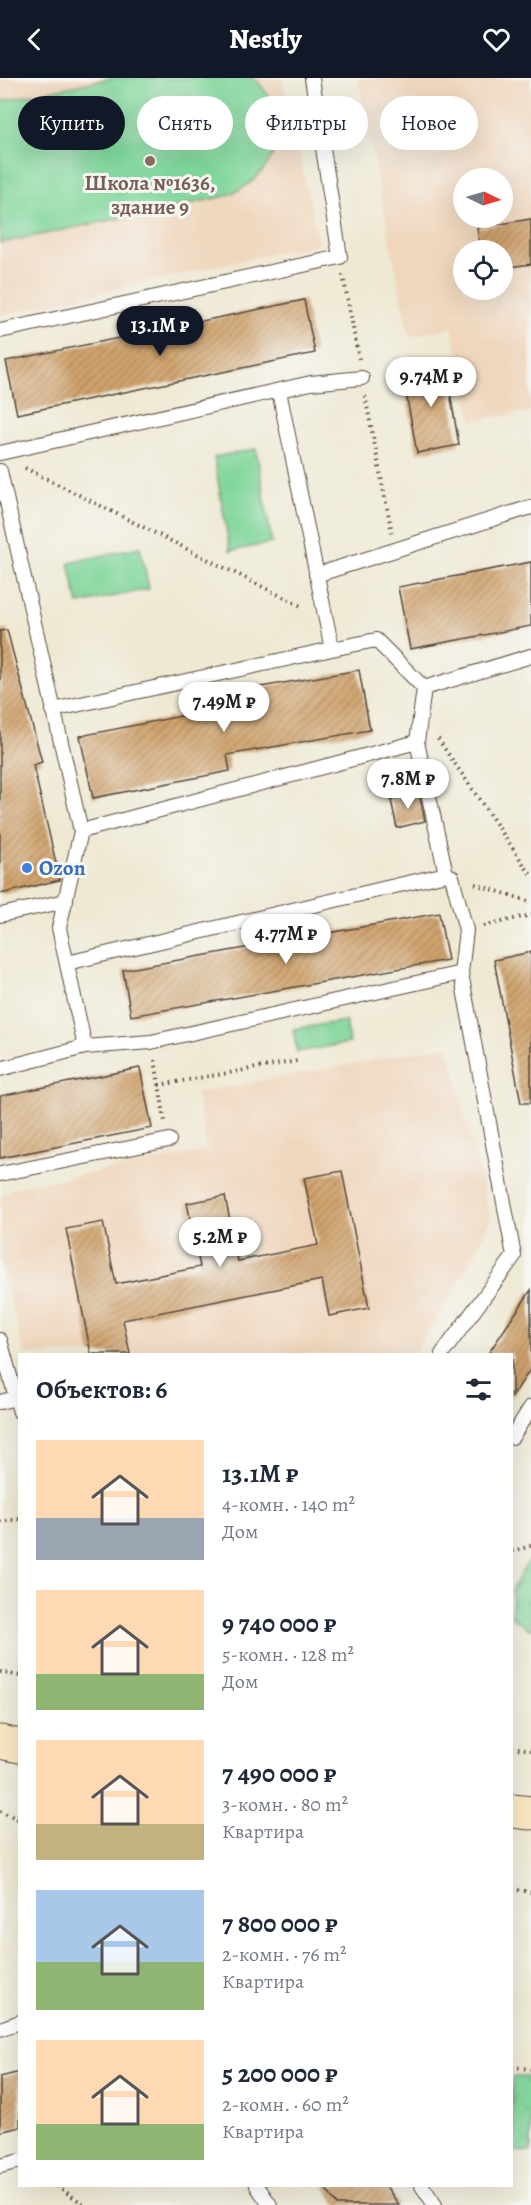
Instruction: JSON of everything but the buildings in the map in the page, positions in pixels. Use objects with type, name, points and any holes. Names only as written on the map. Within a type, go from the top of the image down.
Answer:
[{"type":"main road","points":[[0,1742],[18,1746]]},
{"type":"main road","points":[[513,1811],[531,1813]]},
{"type":"lane","points":[[0,331],[340,256],[312,78]]},
{"type":"lane","points":[[0,453],[311,383],[362,378]]},
{"type":"lane","points":[[279,391],[332,649]]},
{"type":"lane","points":[[0,471],[81,831],[59,928],[85,1047]]},
{"type":"lane","points":[[316,575],[531,507]]},
{"type":"lane","points":[[53,710],[376,640],[424,688]]},
{"type":"lane","points":[[424,688],[531,656]]},
{"type":"lane","points":[[424,688],[417,742],[449,875],[466,930],[461,973],[514,1256],[443,1353]]},
{"type":"lane","points":[[81,831],[417,742]]},
{"type":"lane","points":[[67,963],[449,875]]},
{"type":"lane","points":[[0,915],[66,901]]},
{"type":"lane","points":[[0,1069],[85,1047],[151,1042],[461,973]]},
{"type":"lane","points":[[0,1174],[169,1140]]},
{"type":"lane","points":[[0,1340],[18,1405]]},
{"type":"lane","points":[[0,1402],[16,1398]]},
{"type":"lane","points":[[513,1435],[527,1413]]},
{"type":"lane","points":[[0,2030],[18,2023]]},
{"type":"lane","points":[[0,2166],[18,2162]]},
{"type":"lane","points":[[258,2187],[270,2205]]},
{"type":"lane","points":[[423,2187],[435,2205]]},
{"type":"path","points":[[340,256],[395,550]]},
{"type":"path","points":[[21,466],[325,618]]},
{"type":"path","points":[[421,713],[531,875]]},
{"type":"path","points":[[449,875],[531,902]]},
{"type":"path","points":[[466,930],[531,915]]},
{"type":"path","points":[[151,1042],[169,1140]]},
{"type":"path","points":[[159,1085],[297,1061]]},
{"type":"path","points":[[0,1522],[18,1519]]},
{"type":"path","points":[[513,1551],[531,1546]]},
{"type":"path","points":[[0,1672],[18,1676]]},
{"type":"path","points":[[513,1747],[531,1750]]},
{"type":"path","points":[[0,1811],[18,1819]]},
{"type":"path","points":[[513,1889],[531,1892]]},
{"type":"path","points":[[513,2067],[531,2069]]},
{"type":"path","points":[[58,2187],[85,2205]]},
{"type":"shaded area","name":"Школа №1636, здание 9","points":[[0,78],[282,78],[286,96],[245,96],[245,150],[298,150],[319,243],[0,315]]},
{"type":"shaded area","points":[[358,78],[531,78],[531,411],[472,421],[452,327],[409,337],[368,129],[368,96],[362,96]]},
{"type":"shaded area","points":[[448,1046],[491,1220],[473,1258],[415,1353],[24,1353],[0,1259],[0,1198],[12,1188],[207,1151],[196,1093]]},
{"type":"green space","points":[[112,78],[254,78],[268,96],[245,96],[245,150],[274,150],[268,163],[256,177],[241,189],[222,197],[0,243],[0,101],[18,97],[18,150],[125,150],[125,96],[24,96]]},
{"type":"green space","points":[[256,449],[272,543],[230,551],[214,457]]},
{"type":"green space","points":[[140,547],[149,589],[78,604],[69,563]]},
{"type":"green space","points":[[346,1021],[350,1043],[297,1052],[293,1029]]},
{"type":"green space","points":[[530,1559],[531,1630],[513,1619],[513,1586]]},
{"type":"green space","points":[[513,2077],[531,2077],[531,2152],[513,2151]]},
{"type":"place","name":"Школа №1636, здание 9","points":[[150,161]]},
{"type":"place","name":"Ozon","points":[[27,868]]}]
